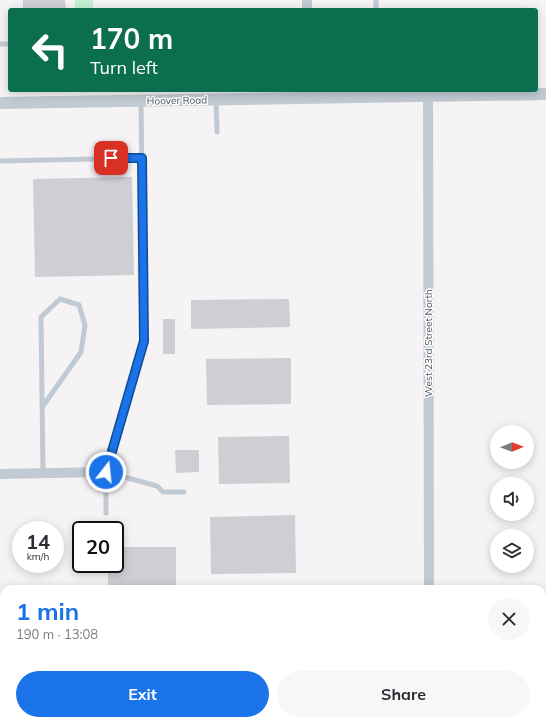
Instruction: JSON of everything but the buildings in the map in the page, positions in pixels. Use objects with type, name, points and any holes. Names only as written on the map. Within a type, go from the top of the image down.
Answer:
[{"type":"street","name":"Hoover Road","points":[[0,103],[216,99],[309,94],[379,93],[428,96],[546,94]]},
{"type":"street","name":"West 23rd Street North","points":[[428,96],[429,585]]},
{"type":"street","points":[[0,474],[106,472]]},
{"type":"lane","points":[[216,99],[217,132]]},
{"type":"lane","points":[[106,513],[106,472],[144,341],[141,101]]},
{"type":"lane","points":[[0,161],[142,158]]},
{"type":"lane","points":[[42,406],[81,352],[85,325],[79,306],[60,299],[41,317],[42,406],[43,473]]},
{"type":"lane","points":[[106,472],[157,486],[163,492],[184,492]]},
{"type":"green space","points":[[75,0],[93,0],[93,8],[75,8]]},
{"type":"route","points":[[106,472],[144,341],[142,158],[111,158]]}]
